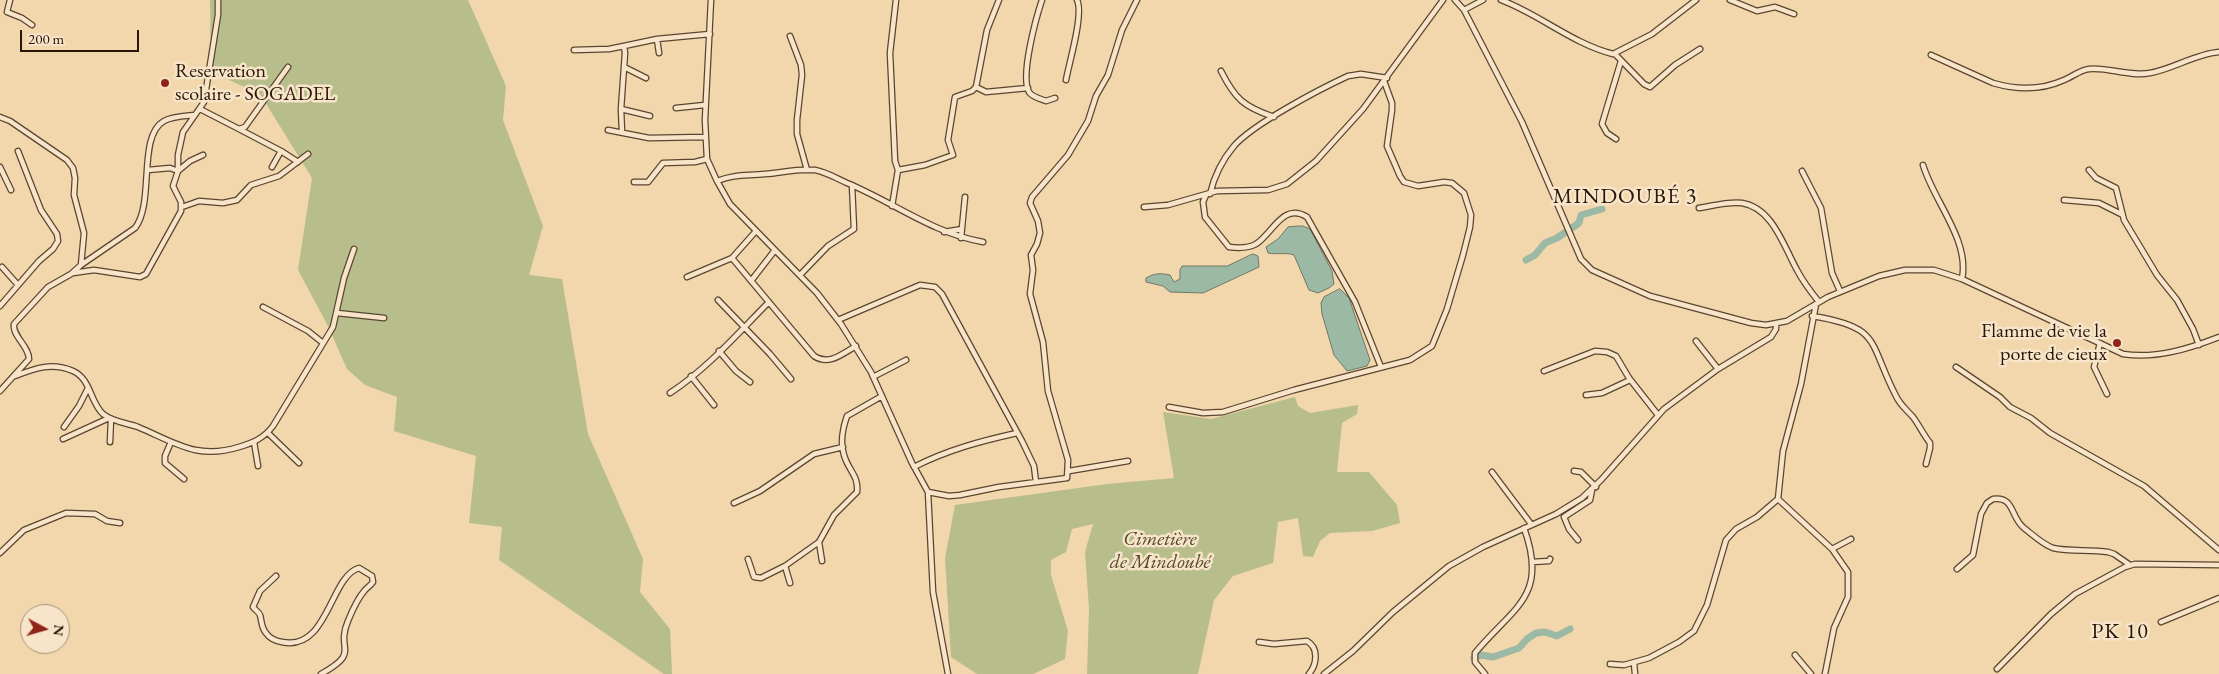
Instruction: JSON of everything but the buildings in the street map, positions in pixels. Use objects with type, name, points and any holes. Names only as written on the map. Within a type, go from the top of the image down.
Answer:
[{"type":"street","points":[[10,0],[7,12],[22,18],[32,25]]},
{"type":"street","points":[[71,274],[94,270],[143,277],[178,219],[182,207],[173,188],[178,171],[180,142],[183,132],[204,102],[218,15],[218,0]]},
{"type":"street","points":[[712,0],[705,105],[704,137],[707,159],[716,181],[730,204],[800,275],[838,320],[856,346],[873,377],[914,467],[928,492],[931,517],[930,560],[934,601],[948,674]]},
{"type":"street","points":[[892,206],[898,170],[895,161],[890,52],[896,0]]},
{"type":"street","points":[[898,170],[925,165],[953,155],[949,146],[948,132],[955,97],[972,91],[976,87],[987,30],[999,0]]},
{"type":"street","points":[[1042,0],[1034,26],[1028,59],[1028,88],[1033,95],[1046,101],[1055,98]]},
{"type":"street","points":[[1066,80],[1075,38],[1079,7],[1077,0]]},
{"type":"street","points":[[928,492],[949,496],[960,495],[1067,478],[1069,471],[1068,460],[1048,391],[1044,342],[1030,294],[1033,270],[1032,255],[1040,233],[1038,221],[1030,203],[1032,197],[1068,155],[1088,121],[1096,96],[1108,75],[1122,30],[1137,0]]},
{"type":"street","points":[[1144,207],[1168,205],[1208,194],[1232,190],[1268,190],[1287,184],[1321,156],[1385,80],[1443,0]]},
{"type":"street","points":[[1455,0],[1464,10],[1522,122],[1577,253],[1587,266],[1650,296],[1751,323],[1776,324],[1793,318],[1840,291],[1879,276],[1905,270],[1934,270],[1962,279],[2122,354],[2164,354],[2219,337]]},
{"type":"street","points":[[1464,10],[1483,0]]},
{"type":"street","points":[[1501,0],[1520,8],[1565,33],[1615,54],[1650,87],[1675,65],[1700,49]]},
{"type":"street","points":[[1615,54],[1652,34],[1696,0]]},
{"type":"street","points":[[1730,0],[1757,11],[1775,7],[1794,14]]},
{"type":"street","points":[[574,50],[609,49],[657,39],[710,34]]},
{"type":"street","points":[[790,36],[801,65],[802,75],[796,120],[797,134],[808,170]]},
{"type":"street","points":[[657,39],[659,53]]},
{"type":"street","points":[[622,132],[621,109],[624,46]]},
{"type":"street","points":[[1931,55],[1993,83],[2029,88],[2049,85],[2088,69],[2138,75],[2151,73],[2206,54],[2219,52]]},
{"type":"street","points":[[1616,138],[1607,133],[1602,124],[1621,61]]},
{"type":"street","points":[[239,129],[244,126],[288,67]]},
{"type":"street","points":[[624,67],[646,78]]},
{"type":"street","points":[[1221,71],[1229,87],[1240,100],[1254,109],[1274,117]]},
{"type":"street","points":[[1381,367],[1355,302],[1307,216],[1296,212],[1288,214],[1256,244],[1243,247],[1229,247],[1203,211],[1220,166],[1234,146],[1274,117],[1348,76],[1361,74],[1385,80]]},
{"type":"street","points":[[1169,407],[1203,413],[1223,412],[1294,390],[1410,360],[1432,346],[1464,255],[1471,221],[1464,193],[1459,187],[1444,182],[1411,185],[1404,182],[1400,176],[1387,146],[1392,110],[1385,80]]},
{"type":"street","points":[[976,87],[986,92],[1028,88]]},
{"type":"street","points":[[676,108],[705,105]]},
{"type":"street","points":[[200,109],[282,151],[298,162]]},
{"type":"street","points":[[621,109],[650,116]]},
{"type":"street","points":[[0,391],[27,362],[29,356],[14,330],[14,324],[48,287],[71,274],[135,228],[140,222],[144,202],[152,136],[158,125],[169,119],[195,116]]},
{"type":"street","points":[[0,118],[10,120],[67,160],[73,168],[76,208],[84,233],[81,265]]},
{"type":"street","points":[[608,130],[649,138],[704,137]]},
{"type":"street","points":[[0,306],[39,261],[53,249],[58,241],[57,234],[41,210],[18,151]]},
{"type":"street","points":[[272,167],[282,151]]},
{"type":"street","points":[[182,207],[199,201],[223,203],[237,200],[251,185],[279,176],[308,154]]},
{"type":"street","points":[[178,171],[190,161],[203,156]]},
{"type":"street","points":[[634,182],[648,182],[663,163],[695,162],[707,159]]},
{"type":"street","points":[[1923,165],[1943,213],[1957,235],[1964,265],[1962,279]]},
{"type":"street","points":[[0,167],[11,190]]},
{"type":"street","points":[[148,170],[170,168],[178,171]]},
{"type":"street","points":[[716,181],[736,174],[767,174],[808,170],[820,172],[872,194],[944,232],[982,242]]},
{"type":"street","points":[[2089,170],[2096,178],[2116,188],[2119,192],[2121,214],[2157,275],[2177,300],[2193,329],[2198,345]]},
{"type":"street","points":[[1802,171],[1821,208],[1832,274],[1840,291]]},
{"type":"street","points":[[800,275],[828,246],[854,229],[852,185]]},
{"type":"street","points":[[961,238],[965,197]]},
{"type":"street","points":[[2064,200],[2099,203],[2121,214]]},
{"type":"street","points":[[1700,208],[1738,203],[1748,205],[1760,212],[1771,222],[1818,303]]},
{"type":"street","points":[[944,232],[962,229]]},
{"type":"street","points":[[688,277],[732,258],[756,231]]},
{"type":"street","points":[[15,376],[40,367],[53,366],[78,374],[84,379],[101,412],[110,419],[131,424],[192,450],[216,453],[254,442],[268,433],[333,327],[344,278],[354,250]]},
{"type":"street","points":[[751,281],[775,250]]},
{"type":"street","points":[[732,258],[798,338],[820,360],[833,359],[856,346]]},
{"type":"street","points":[[2,267],[18,285]]},
{"type":"street","points":[[838,320],[920,285],[934,287],[942,294],[1017,433],[1034,466],[1036,482]]},
{"type":"street","points":[[718,300],[745,326],[791,379]]},
{"type":"street","points":[[670,393],[719,351],[769,302]]},
{"type":"street","points":[[1610,664],[1634,663],[1662,651],[1694,631],[1706,605],[1726,540],[1736,529],[1757,517],[1778,499],[1784,452],[1801,384],[1812,316],[1818,303]]},
{"type":"street","points":[[264,307],[308,331],[323,343]]},
{"type":"street","points":[[337,313],[384,318]]},
{"type":"street","points":[[1812,316],[1845,322],[1859,328],[1866,334],[1874,346],[1896,398],[1911,414],[1930,443],[1926,464]]},
{"type":"street","points":[[1324,674],[1354,652],[1393,612],[1449,566],[1531,524],[1571,506],[1594,488],[1658,415],[1674,400],[1718,369],[1770,337],[1776,330],[1776,324]]},
{"type":"street","points":[[1696,341],[1718,369]]},
{"type":"street","points":[[2100,343],[2094,367],[2107,394]]},
{"type":"street","points":[[719,351],[736,372],[750,382]]},
{"type":"street","points":[[1544,371],[1573,361],[1588,353],[1600,351],[1616,356],[1630,380],[1658,415]]},
{"type":"street","points":[[873,377],[906,360]]},
{"type":"street","points":[[1956,367],[2010,407],[2144,486],[2219,550]]},
{"type":"street","points":[[691,376],[714,405]]},
{"type":"street","points":[[1586,395],[1602,393],[1630,380]]},
{"type":"street","points":[[64,427],[79,406],[88,388]]},
{"type":"street","points":[[748,559],[754,577],[758,578],[785,566],[819,542],[834,515],[857,492],[856,477],[844,456],[843,433],[847,416],[882,396]]},
{"type":"street","points":[[63,439],[110,419]]},
{"type":"street","points":[[110,419],[110,442]]},
{"type":"street","points":[[268,433],[299,463]]},
{"type":"street","points":[[914,467],[940,454],[967,445],[1017,433]]},
{"type":"street","points":[[171,442],[165,456],[165,463],[184,479]]},
{"type":"street","points":[[254,442],[258,466]]},
{"type":"street","points":[[734,503],[760,490],[814,454],[843,447]]},
{"type":"street","points":[[1069,471],[1128,461]]},
{"type":"street","points":[[1574,471],[1581,472],[1594,488]]},
{"type":"street","points":[[1492,472],[1531,524]]},
{"type":"street","points":[[1578,540],[1569,529],[1564,517],[1590,500],[1594,488]]},
{"type":"street","points":[[1957,569],[1973,555],[1982,510],[1993,499],[2000,498],[2008,502],[2016,519],[2022,526],[2048,545],[2064,549],[2108,552],[2130,565]]},
{"type":"street","points":[[1778,499],[1832,549],[1846,567],[1850,587],[1846,605],[1831,640],[1825,674]]},
{"type":"street","points":[[0,553],[24,530],[66,513],[95,514],[107,521],[120,523]]},
{"type":"street","points":[[1485,674],[1475,662],[1475,653],[1520,606],[1530,584],[1532,550],[1524,528]]},
{"type":"street","points":[[1832,549],[1851,539]]},
{"type":"street","points":[[819,542],[822,561]]},
{"type":"street","points":[[1532,562],[1549,562],[1550,559]]},
{"type":"street","points":[[1997,669],[2051,614],[2076,594],[2130,565],[2219,565]]},
{"type":"street","points":[[785,566],[790,583]]},
{"type":"street","points":[[276,576],[260,591],[253,606],[260,614],[260,622],[266,633],[272,639],[296,643],[304,640],[322,620],[350,571],[359,568],[372,576],[373,582],[361,596],[345,627],[346,649],[344,657],[339,664],[321,674]]},
{"type":"street","points":[[2161,622],[2219,598]]},
{"type":"street","points":[[1259,642],[1274,644],[1307,641],[1311,643],[1316,654],[1316,661],[1309,674]]},
{"type":"street","points":[[1795,655],[1811,674]]},
{"type":"street","points":[[1634,663],[1636,674]]},
{"type":"green space","points":[[210,0],[468,0],[506,86],[503,120],[543,226],[529,275],[562,279],[588,434],[643,559],[640,592],[670,629],[672,674],[664,674],[499,560],[502,527],[469,523],[476,456],[394,431],[397,397],[365,385],[347,369],[327,324],[298,270],[312,178],[260,94],[211,72]]},
{"type":"green space","name":"Cimetière de Mindoubé","points":[[1295,397],[1298,406],[1310,413],[1358,405],[1357,414],[1342,423],[1337,472],[1369,472],[1397,505],[1400,523],[1372,531],[1330,533],[1320,541],[1313,557],[1303,556],[1298,518],[1278,522],[1273,563],[1233,576],[1214,600],[1198,674],[1087,674],[1089,609],[1085,552],[1093,524],[1072,529],[1066,552],[1051,560],[1051,575],[1068,631],[1065,659],[1033,674],[977,674],[951,657],[945,558],[955,505],[1107,484],[1174,478],[1163,412],[1211,419]]},
{"type":"shaded area","points":[[1303,226],[1310,229],[1332,271],[1334,284],[1318,293],[1309,290],[1294,255],[1268,253],[1266,247],[1278,239],[1288,227]]},
{"type":"shaded area","points":[[1253,254],[1258,256],[1259,267],[1203,293],[1170,292],[1163,286],[1146,282],[1146,278],[1160,274],[1170,275],[1174,282],[1180,279],[1182,266],[1227,266]]},
{"type":"shaded area","points":[[1340,289],[1349,298],[1370,360],[1367,366],[1347,371],[1334,355],[1322,314],[1321,303],[1324,297]]},
{"type":"waterway","points":[[1526,260],[1535,255],[1545,243],[1557,238],[1579,223],[1581,215],[1602,209]]},
{"type":"waterway","points":[[1474,658],[1481,655],[1493,657],[1519,648],[1536,633],[1545,632],[1557,636],[1570,629]]},
{"type":"place","name":"Reservation scolaire - SOGADEL","points":[[165,83]]},
{"type":"place","name":"Flamme de vie la porte de cieux","points":[[2117,343]]},
{"type":"district","name":"MINDOUBÉ 3","points":[[1625,197]]},
{"type":"district","name":"PK 10","points":[[2120,632]]}]
